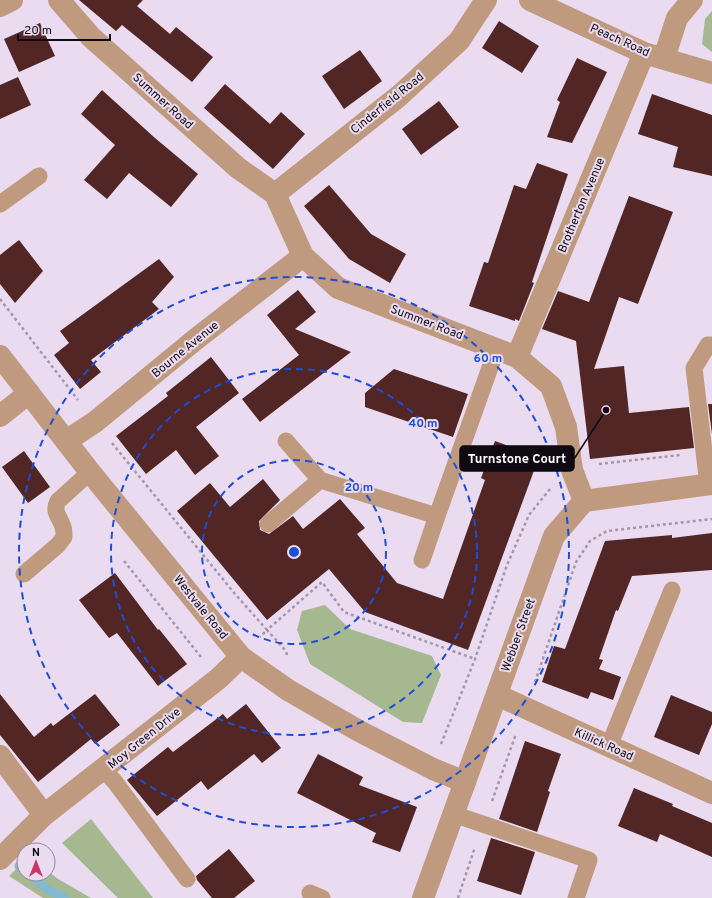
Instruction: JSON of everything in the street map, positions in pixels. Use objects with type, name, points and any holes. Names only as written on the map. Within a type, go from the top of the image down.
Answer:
[{"type":"street","points":[[0,6],[12,0]]},
{"type":"street","name":"Summer Road","points":[[59,0],[92,37],[238,168],[275,194]]},
{"type":"street","name":"Cinderfield Road","points":[[275,194],[399,96],[458,41],[486,0]]},
{"type":"street","name":"Peach Road","points":[[530,0],[654,56],[712,73]]},
{"type":"street","name":"Brotherton Avenue","points":[[517,356],[654,56],[677,18],[692,0]]},
{"type":"street","points":[[275,194],[303,256]]},
{"type":"street","name":"Summer Road","points":[[303,256],[338,288],[517,356],[551,386],[566,427],[572,470],[584,501]]},
{"type":"street","name":"Bourne Avenue","points":[[66,441],[95,422],[196,339],[303,256]]},
{"type":"street","name":"Westvale Road","points":[[0,356],[90,472],[241,657],[288,690],[359,731],[433,769],[465,782]]},
{"type":"street","points":[[0,416],[29,393]]},
{"type":"street","points":[[584,501],[710,485]]},
{"type":"street","name":"Webber Street","points":[[423,898],[554,536],[584,501]]},
{"type":"street","name":"Moy Green Drive","points":[[0,859],[44,815],[104,770],[218,679],[241,657]]},
{"type":"street","name":"Killick Road","points":[[497,695],[712,793]]},
{"type":"street","points":[[0,756],[44,815]]},
{"type":"lane","points":[[0,204],[39,176]]},
{"type":"lane","points":[[710,485],[694,368],[708,345],[712,345]]},
{"type":"lane","points":[[422,560],[497,348]]},
{"type":"lane","points":[[286,441],[320,480],[437,516]]},
{"type":"lane","points":[[24,574],[58,545],[64,537],[63,527],[56,512],[55,506],[58,501],[90,472]]},
{"type":"lane","points":[[268,524],[320,480]]},
{"type":"lane","points":[[609,746],[672,590]]},
{"type":"lane","points":[[104,770],[115,782],[187,880]]},
{"type":"lane","points":[[453,814],[589,860],[576,898]]},
{"type":"path","points":[[0,299],[95,422],[235,594],[267,630]]},
{"type":"path","points":[[532,689],[576,562],[590,541],[607,531],[712,519]]},
{"type":"path","points":[[241,657],[267,630],[322,582],[344,612],[475,659]]},
{"type":"green space","points":[[712,11],[712,52],[702,44],[705,19]]},
{"type":"green space","points":[[325,605],[350,629],[432,656],[441,675],[422,723],[403,722],[310,664],[297,630],[302,611]]},
{"type":"green space","points":[[91,819],[153,898],[118,898],[62,843]]},
{"type":"green space","points":[[16,869],[16,881],[9,876]]},
{"type":"green space","points":[[56,877],[91,898],[43,898],[18,882],[56,882]]},
{"type":"building","points":[[79,0],[143,0],[137,6],[170,34],[176,27],[213,57],[192,82],[122,25],[116,31]]},
{"type":"building","points":[[499,21],[539,46],[522,73],[482,48]]},
{"type":"building","points":[[40,23],[55,56],[19,72],[4,39]]},
{"type":"building","points":[[360,50],[382,81],[344,109],[322,76]]},
{"type":"building","points":[[577,58],[607,72],[572,143],[547,137],[560,102],[557,100]]},
{"type":"building","points":[[18,77],[31,105],[0,119],[0,85]]},
{"type":"building","points":[[225,84],[270,124],[281,112],[305,134],[273,169],[204,108]]},
{"type":"building","points":[[102,90],[155,138],[198,174],[171,207],[129,173],[107,199],[84,180],[115,145],[81,114]]},
{"type":"building","points":[[652,94],[712,115],[712,176],[673,167],[678,147],[638,134]]},
{"type":"building","points":[[439,101],[459,127],[421,155],[402,129]]},
{"type":"building","points":[[537,163],[568,174],[532,282],[534,283],[519,321],[515,319],[515,321],[469,306],[484,262],[488,263],[514,185],[526,189]]},
{"type":"building","points":[[329,185],[371,234],[406,254],[390,283],[349,259],[304,206]]},
{"type":"building","points":[[629,196],[673,212],[638,304],[619,297],[594,369],[624,366],[629,413],[689,407],[694,448],[590,459],[576,341],[542,329],[558,291],[589,302]]},
{"type":"building","points":[[19,240],[43,271],[15,303],[0,284],[0,255]]},
{"type":"building","points":[[159,259],[174,277],[152,302],[159,309],[91,360],[101,372],[80,389],[54,355],[69,343],[60,331]]},
{"type":"building","points":[[298,290],[316,312],[295,329],[351,352],[260,422],[242,399],[299,355],[267,315]]},
{"type":"building","points":[[211,357],[239,393],[196,427],[219,456],[195,475],[176,450],[146,474],[116,436],[168,396],[166,393]]},
{"type":"building","points":[[394,369],[468,394],[453,437],[365,407],[365,393]]},
{"type":"building","points":[[708,404],[712,404],[712,434]]},
{"type":"building","points":[[495,441],[539,457],[468,650],[365,612],[329,569],[267,620],[177,511],[210,483],[230,507],[263,479],[280,500],[259,521],[260,530],[269,534],[293,516],[303,529],[340,499],[365,528],[357,534],[397,583],[443,599],[485,480],[481,478]]},
{"type":"building","points":[[24,451],[50,487],[28,503],[2,467]]},
{"type":"building","points":[[712,533],[712,570],[632,576],[618,611],[616,610],[599,659],[603,660],[599,669],[621,677],[613,700],[591,692],[588,699],[542,682],[554,646],[565,649],[605,541],[672,535],[672,538]]},
{"type":"building","points":[[115,573],[158,630],[159,629],[187,664],[158,686],[117,633],[109,638],[79,600]]},
{"type":"building","points":[[0,694],[34,737],[51,723],[53,726],[95,694],[120,725],[95,744],[91,739],[38,782],[0,735]]},
{"type":"building","points":[[671,695],[712,712],[712,724],[699,755],[654,737]]},
{"type":"building","points":[[246,704],[281,748],[262,763],[254,754],[208,790],[201,781],[157,816],[127,780],[168,747],[173,752],[223,714],[227,719]]},
{"type":"building","points":[[525,741],[561,754],[548,791],[550,792],[537,832],[499,819]]},
{"type":"building","points":[[318,754],[363,777],[359,785],[417,807],[400,852],[372,842],[376,833],[297,793]]},
{"type":"building","points":[[634,788],[673,804],[672,806],[712,823],[712,857],[660,834],[657,842],[618,826]]},
{"type":"building","points":[[491,838],[535,852],[521,895],[477,881]]},
{"type":"building","points":[[229,849],[255,881],[234,898],[212,898],[197,880],[196,876]]},
{"type":"waterway","points":[[39,882],[47,889],[65,898]]},
{"type":"place","name":"Turnstone Court","points":[[606,410]]}]
